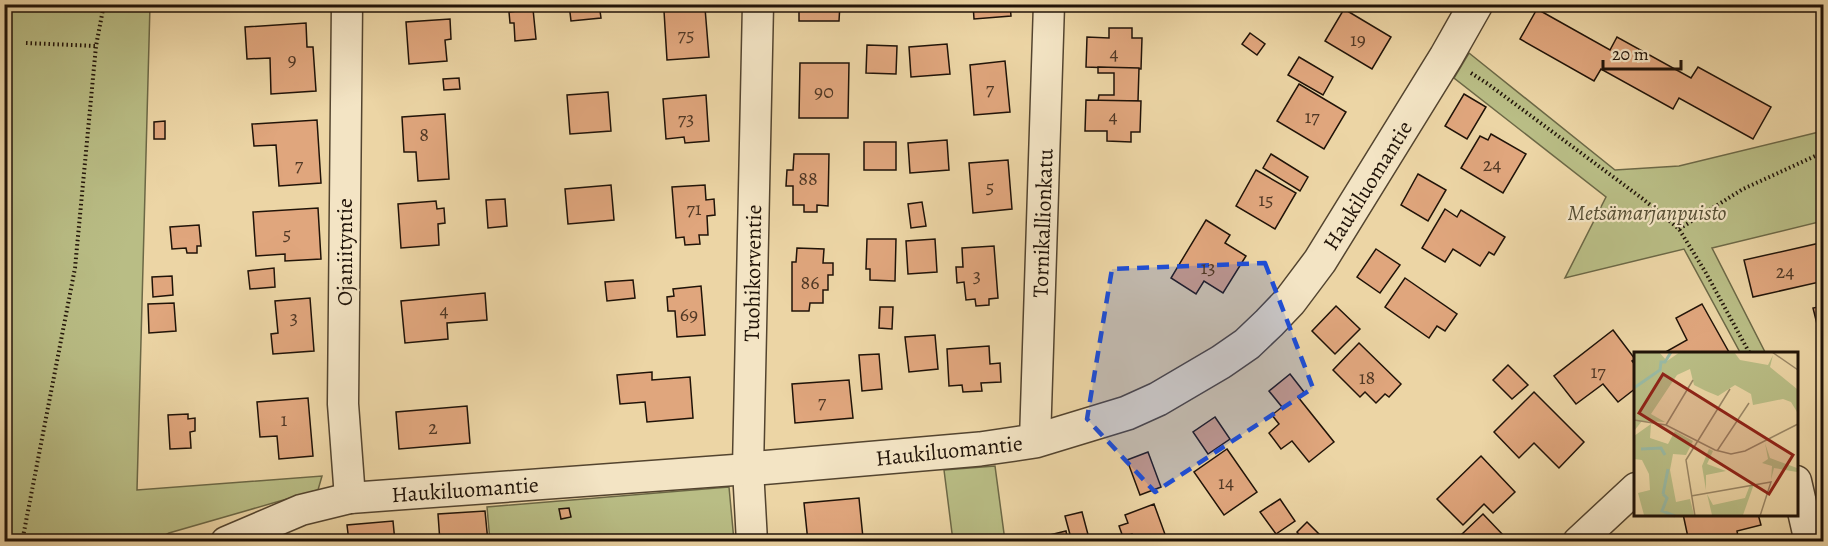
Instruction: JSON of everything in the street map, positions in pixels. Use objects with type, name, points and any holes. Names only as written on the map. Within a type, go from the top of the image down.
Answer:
[{"type":"street","name":"Ojaniityntie","points":[[347,4],[343,404],[350,498]]},
{"type":"street","name":"Tuohikorventie","points":[[752,542],[748,469],[758,4]]},
{"type":"street","name":"Tornikallionkatu","points":[[1035,441],[1048,4]]},
{"type":"street","name":"Haukiluomantie","points":[[226,542],[301,510],[350,498],[748,469],[980,449],[1035,441],[1127,413],[1158,399],[1221,362],[1247,344],[1290,301],[1320,261],[1446,57],[1476,4]]},
{"type":"street","points":[[1798,486],[1810,542]]},
{"type":"street","points":[[1578,542],[1634,490]]},
{"type":"path","points":[[22,542],[75,268],[96,46],[104,4]]},
{"type":"path","points":[[26,43],[96,46]]},
{"type":"path","points":[[1446,57],[1488,84],[1643,199],[1679,229],[1749,352]]},
{"type":"path","points":[[1679,229],[1743,189],[1824,152]]},
{"type":"highlighted area","points":[[1265,263],[1313,388],[1155,492],[1087,419],[1112,269]]},
{"type":"green space","points":[[4,5],[150,5],[137,490],[322,476],[318,490],[169,533],[154,541],[5,541]]},
{"type":"green space","name":"Metsämarjanpuisto","points":[[1469,53],[1615,170],[1679,166],[1823,131],[1823,221],[1712,248],[1765,352],[1740,352],[1684,249],[1565,278],[1606,197],[1454,78]]},
{"type":"green space","points":[[995,466],[1005,541],[953,541],[944,470]]},
{"type":"green space","points":[[729,487],[734,541],[490,541],[487,507]]},
{"type":"building","points":[[569,4],[599,4],[601,18],[571,21]]},
{"type":"building","points":[[799,4],[840,4],[839,21],[799,21]]},
{"type":"building","points":[[973,4],[1010,4],[1011,16],[974,19]]},
{"type":"building","points":[[705,8],[709,57],[667,60],[664,11]]},
{"type":"building","points":[[533,9],[536,39],[515,41],[514,23],[510,23],[509,12]]},
{"type":"building","points":[[1344,9],[1391,37],[1372,69],[1325,41]]},
{"type":"building","points":[[1537,9],[1610,50],[1617,37],[1691,78],[1698,67],[1771,107],[1753,139],[1679,98],[1673,109],[1601,69],[1594,81],[1520,39]]},
{"type":"building","points":[[450,19],[451,39],[445,40],[447,61],[409,64],[406,22]]},
{"type":"building","points":[[306,23],[307,47],[313,47],[316,91],[271,94],[270,58],[247,59],[245,27]]},
{"type":"building","points":[[1109,28],[1132,28],[1132,38],[1142,38],[1141,69],[1086,67],[1087,37],[1109,38]]},
{"type":"building","points":[[1250,33],[1265,44],[1257,55],[1242,44]]},
{"type":"building","points":[[947,44],[950,74],[911,77],[909,47]]},
{"type":"building","points":[[867,45],[897,46],[896,74],[866,73]]},
{"type":"building","points":[[1299,57],[1333,77],[1323,95],[1288,75]]},
{"type":"building","points":[[1005,61],[1010,112],[974,115],[970,65]]},
{"type":"building","points":[[800,63],[849,63],[848,118],[799,118]]},
{"type":"building","points":[[1098,67],[1139,68],[1138,101],[1098,101],[1099,95],[1114,95],[1114,73],[1098,73]]},
{"type":"building","points":[[459,78],[460,89],[444,90],[443,79]]},
{"type":"building","points":[[1299,84],[1346,112],[1324,149],[1277,121]]},
{"type":"building","points":[[608,92],[611,131],[570,134],[567,95]]},
{"type":"building","points":[[1464,94],[1486,107],[1467,139],[1445,126]]},
{"type":"building","points":[[706,95],[709,141],[685,143],[684,137],[666,139],[663,99]]},
{"type":"building","points":[[1086,100],[1141,101],[1140,132],[1131,132],[1131,142],[1107,141],[1107,131],[1085,131]]},
{"type":"building","points":[[445,114],[449,179],[418,181],[416,152],[404,152],[402,117]]},
{"type":"building","points":[[317,120],[321,183],[279,186],[276,145],[254,146],[252,124]]},
{"type":"building","points":[[165,121],[165,139],[154,139],[154,122]]},
{"type":"building","points":[[1491,134],[1526,154],[1503,193],[1461,168],[1480,136],[1488,140]]},
{"type":"building","points":[[947,140],[949,170],[910,173],[908,143]]},
{"type":"building","points":[[864,142],[896,142],[896,170],[864,170]]},
{"type":"building","points":[[794,154],[829,154],[828,206],[817,205],[817,212],[804,212],[804,205],[793,205],[793,186],[786,186],[787,170],[793,170]]},
{"type":"building","points":[[1271,154],[1308,177],[1300,191],[1263,168]]},
{"type":"building","points":[[1008,160],[1012,209],[973,213],[969,163]]},
{"type":"building","points":[[1256,170],[1296,193],[1275,229],[1236,206]]},
{"type":"building","points":[[1418,174],[1446,190],[1428,221],[1401,205]]},
{"type":"building","points":[[611,185],[614,220],[568,224],[565,189]]},
{"type":"building","points":[[705,185],[706,200],[714,199],[715,215],[707,216],[708,235],[699,235],[700,244],[685,245],[684,237],[676,238],[672,187]]},
{"type":"building","points":[[505,199],[507,226],[488,228],[486,200]]},
{"type":"building","points":[[436,201],[437,209],[444,208],[445,223],[438,224],[439,245],[401,248],[398,204]]},
{"type":"building","points":[[922,202],[926,226],[911,228],[908,204]]},
{"type":"building","points":[[318,208],[321,259],[285,261],[285,254],[256,256],[253,212]]},
{"type":"building","points":[[1445,209],[1457,217],[1461,210],[1505,237],[1494,255],[1489,252],[1480,266],[1453,249],[1445,262],[1422,248]]},
{"type":"building","points":[[1206,220],[1230,235],[1225,243],[1246,256],[1223,293],[1204,281],[1196,294],[1171,278]]},
{"type":"building","points":[[199,225],[201,246],[197,246],[197,253],[187,253],[186,248],[172,249],[170,227]]},
{"type":"building","points":[[867,239],[896,239],[895,281],[870,280],[870,269],[866,269]]},
{"type":"building","points":[[935,239],[937,272],[908,274],[906,241]]},
{"type":"building","points":[[1820,243],[1824,259],[1824,281],[1753,297],[1744,260]]},
{"type":"building","points":[[994,246],[998,298],[989,299],[989,305],[976,306],[975,299],[966,300],[964,282],[957,283],[956,267],[963,267],[962,248]]},
{"type":"building","points":[[797,248],[824,249],[823,263],[833,263],[833,275],[828,275],[828,290],[823,290],[823,303],[810,303],[809,311],[792,311],[792,262],[796,262]]},
{"type":"building","points":[[1376,249],[1400,265],[1380,293],[1357,277]]},
{"type":"building","points":[[274,268],[275,287],[250,289],[248,271]]},
{"type":"building","points":[[172,276],[173,295],[153,297],[152,277]]},
{"type":"building","points":[[1405,278],[1457,314],[1445,331],[1437,326],[1429,338],[1385,307]]},
{"type":"building","points":[[633,280],[635,298],[607,301],[605,282]]},
{"type":"building","points":[[701,286],[705,335],[677,337],[675,311],[668,311],[667,297],[674,296],[673,289]]},
{"type":"building","points":[[485,293],[487,320],[447,323],[448,339],[405,343],[401,301]]},
{"type":"building","points":[[310,298],[314,351],[273,354],[271,334],[278,333],[275,301]]},
{"type":"building","points":[[174,303],[176,331],[149,333],[148,304]]},
{"type":"building","points":[[1702,304],[1729,352],[1666,352],[1687,340],[1676,318]]},
{"type":"building","points":[[1336,306],[1360,329],[1335,354],[1312,331]]},
{"type":"building","points":[[1824,306],[1824,335],[1820,336],[1813,308]]},
{"type":"building","points":[[880,307],[893,307],[892,329],[879,328]]},
{"type":"building","points":[[1613,330],[1634,358],[1632,361],[1634,364],[1634,390],[1618,402],[1603,384],[1576,404],[1554,376]]},
{"type":"building","points":[[935,335],[938,369],[909,372],[905,337]]},
{"type":"building","points":[[1359,343],[1401,384],[1389,397],[1385,394],[1376,403],[1365,392],[1360,397],[1333,370]]},
{"type":"building","points":[[989,346],[990,364],[1000,363],[1001,382],[981,383],[982,391],[963,392],[962,385],[949,386],[947,349]]},
{"type":"building","points":[[879,354],[882,389],[862,391],[859,355]]},
{"type":"building","points":[[1508,365],[1528,385],[1512,399],[1493,380]]},
{"type":"building","points":[[652,372],[652,380],[690,377],[693,418],[647,422],[645,402],[620,404],[617,375]]},
{"type":"building","points":[[1290,374],[1304,392],[1298,397],[1334,442],[1309,462],[1292,441],[1281,449],[1269,433],[1279,424],[1272,415],[1282,407],[1269,391]]},
{"type":"building","points":[[849,380],[853,418],[795,423],[792,384]]},
{"type":"building","points":[[1534,392],[1584,442],[1559,468],[1534,443],[1519,458],[1494,432]]},
{"type":"building","points":[[308,398],[313,456],[279,459],[277,436],[260,437],[257,402]]},
{"type":"building","points":[[467,406],[470,443],[399,449],[396,412]]},
{"type":"building","points":[[188,414],[188,419],[195,418],[195,431],[190,432],[191,448],[170,449],[168,415]]},
{"type":"building","points":[[1215,417],[1230,439],[1208,454],[1193,432]]},
{"type":"building","points":[[1227,449],[1257,492],[1224,515],[1194,472]]},
{"type":"building","points":[[1148,452],[1161,487],[1140,495],[1127,460]]},
{"type":"building","points":[[1481,456],[1515,492],[1493,513],[1484,504],[1463,525],[1437,499]]},
{"type":"building","points":[[859,498],[863,538],[808,542],[804,503]]},
{"type":"building","points":[[1280,499],[1295,521],[1276,534],[1260,512]]},
{"type":"building","points":[[1154,504],[1166,537],[1154,542],[1135,542],[1132,534],[1123,537],[1119,526],[1128,523],[1125,515]]},
{"type":"building","points":[[569,508],[571,517],[561,519],[559,509]]},
{"type":"building","points":[[485,511],[488,542],[440,542],[438,514]]},
{"type":"building","points":[[1082,512],[1090,542],[1072,542],[1065,516]]},
{"type":"building","points":[[1483,514],[1504,536],[1498,542],[1468,542],[1461,535]]},
{"type":"building","points":[[1683,516],[1759,516],[1761,525],[1737,531],[1739,542],[1689,542]]},
{"type":"building","points":[[393,521],[395,542],[349,542],[347,525]]},
{"type":"building","points":[[1307,522],[1321,536],[1315,542],[1305,542],[1297,532]]},
{"type":"building","points":[[1066,531],[1068,542],[1029,542],[1029,540]]}]
